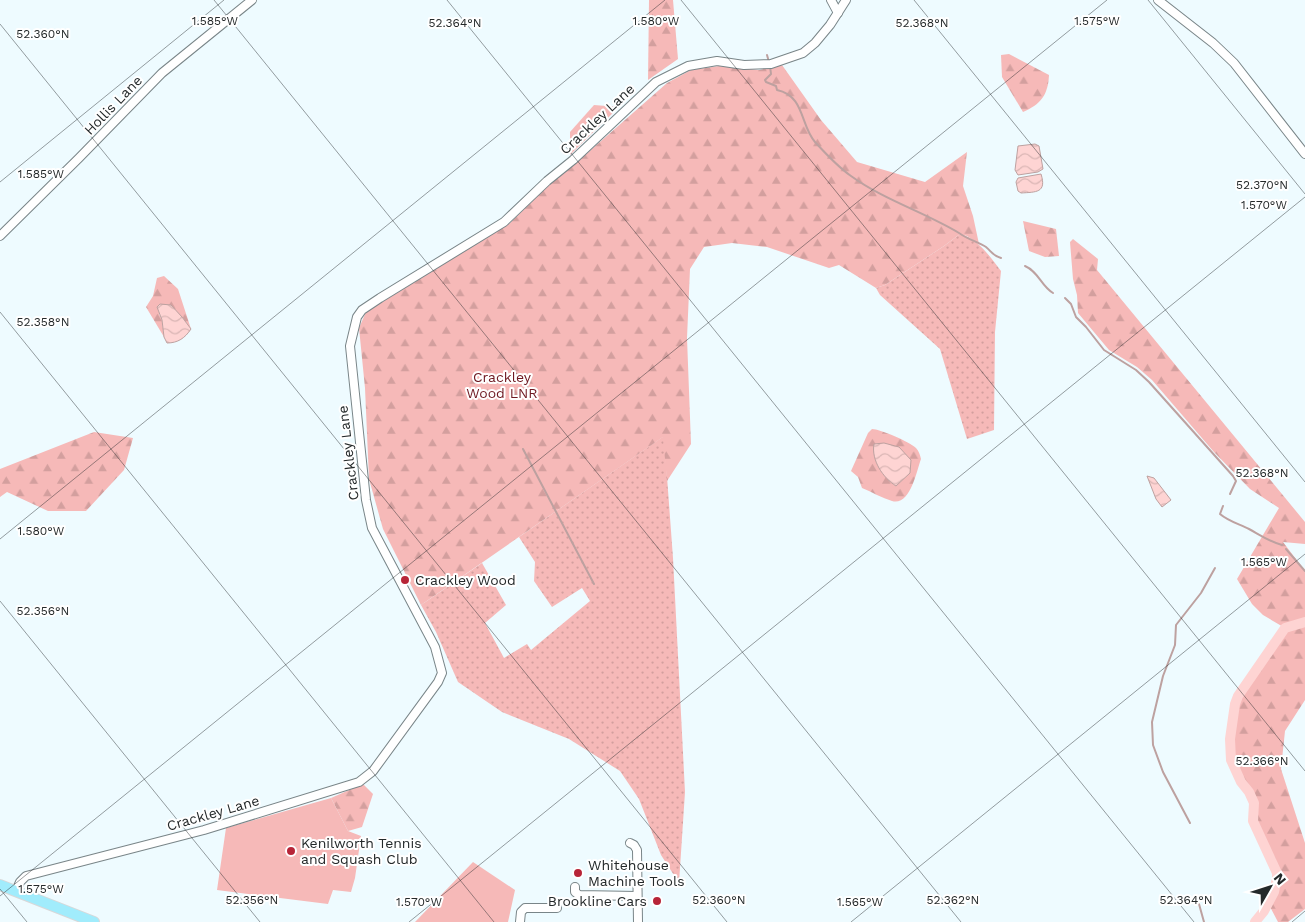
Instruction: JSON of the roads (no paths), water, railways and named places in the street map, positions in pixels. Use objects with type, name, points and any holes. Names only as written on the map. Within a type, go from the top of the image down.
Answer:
[{"type":"main road","points":[[0,885],[82,920],[94,922]]},
{"type":"street","name":"Hollis Lane","points":[[0,236],[162,73],[252,0]]},
{"type":"street","points":[[831,0],[838,14]]},
{"type":"street","name":"Crackley Lane","points":[[16,891],[20,882],[26,876],[222,824],[359,782],[373,771],[438,682],[442,673],[435,647],[372,528],[366,500],[350,346],[357,318],[362,310],[380,298],[504,222],[656,82],[688,66],[717,61],[744,65],[771,64],[803,53],[815,43],[838,14],[846,0]]},
{"type":"street","points":[[1158,0],[1212,43],[1239,68],[1305,154]]},
{"type":"street","points":[[630,843],[637,850],[638,922]]},
{"type":"street","points":[[575,887],[575,892],[579,895],[637,896]]},
{"type":"street","points":[[520,922],[521,912],[525,908],[557,908]]},
{"type":"water","points":[[1035,144],[1039,146],[1043,169],[1038,172],[1018,175],[1015,170],[1018,146]]},
{"type":"water","points":[[1041,174],[1043,185],[1039,190],[1021,193],[1018,191],[1016,182],[1018,178]]},
{"type":"water","points":[[160,304],[171,305],[191,329],[186,335],[175,342],[167,343],[164,337],[162,320],[157,307]]},
{"type":"water","points":[[884,443],[899,447],[911,460],[910,473],[896,486],[891,483],[879,468],[874,456],[874,444]]},
{"type":"water","points":[[1147,476],[1154,478],[1171,500],[1162,507],[1156,499]]},
{"type":"waterway","points":[[767,55],[769,62]]},
{"type":"waterway","points":[[770,66],[771,74],[765,80],[766,82],[776,86],[777,90],[793,98],[810,135],[841,169],[890,199],[983,245],[994,255],[1001,258]]},
{"type":"waterway","points":[[1025,266],[1034,272],[1053,293]]},
{"type":"waterway","points":[[1065,298],[1071,304],[1076,317],[1104,350],[1136,370],[1149,382],[1233,476],[1236,481],[1230,494]]},
{"type":"waterway","points":[[523,449],[594,584]]},
{"type":"waterway","points":[[1223,506],[1220,514],[1230,521],[1282,545]]},
{"type":"waterway","points":[[1286,549],[1305,571]]},
{"type":"waterway","points":[[1190,823],[1163,772],[1153,745],[1152,722],[1163,676],[1175,645],[1176,625],[1201,593],[1215,568]]},
{"type":"waterway","points":[[1255,922],[1264,911],[1274,892],[1277,873],[1253,821],[1254,803],[1249,792],[1241,782],[1231,760],[1230,739],[1235,704],[1238,696],[1285,628],[1305,622]]},
{"type":"waterway","points":[[1199,904],[1204,922]]},
{"type":"place","name":"Crackley Wood","points":[[405,580]]},
{"type":"place","name":"Kenilworth Tennis and Squash Club","points":[[291,851]]},
{"type":"place","name":"Whitehouse Machine Tools","points":[[578,873]]},
{"type":"place","name":"Brookline Cars","points":[[657,901]]},
{"type":"park label","name":"Crackley Wood LNR","points":[[502,386]]}]
